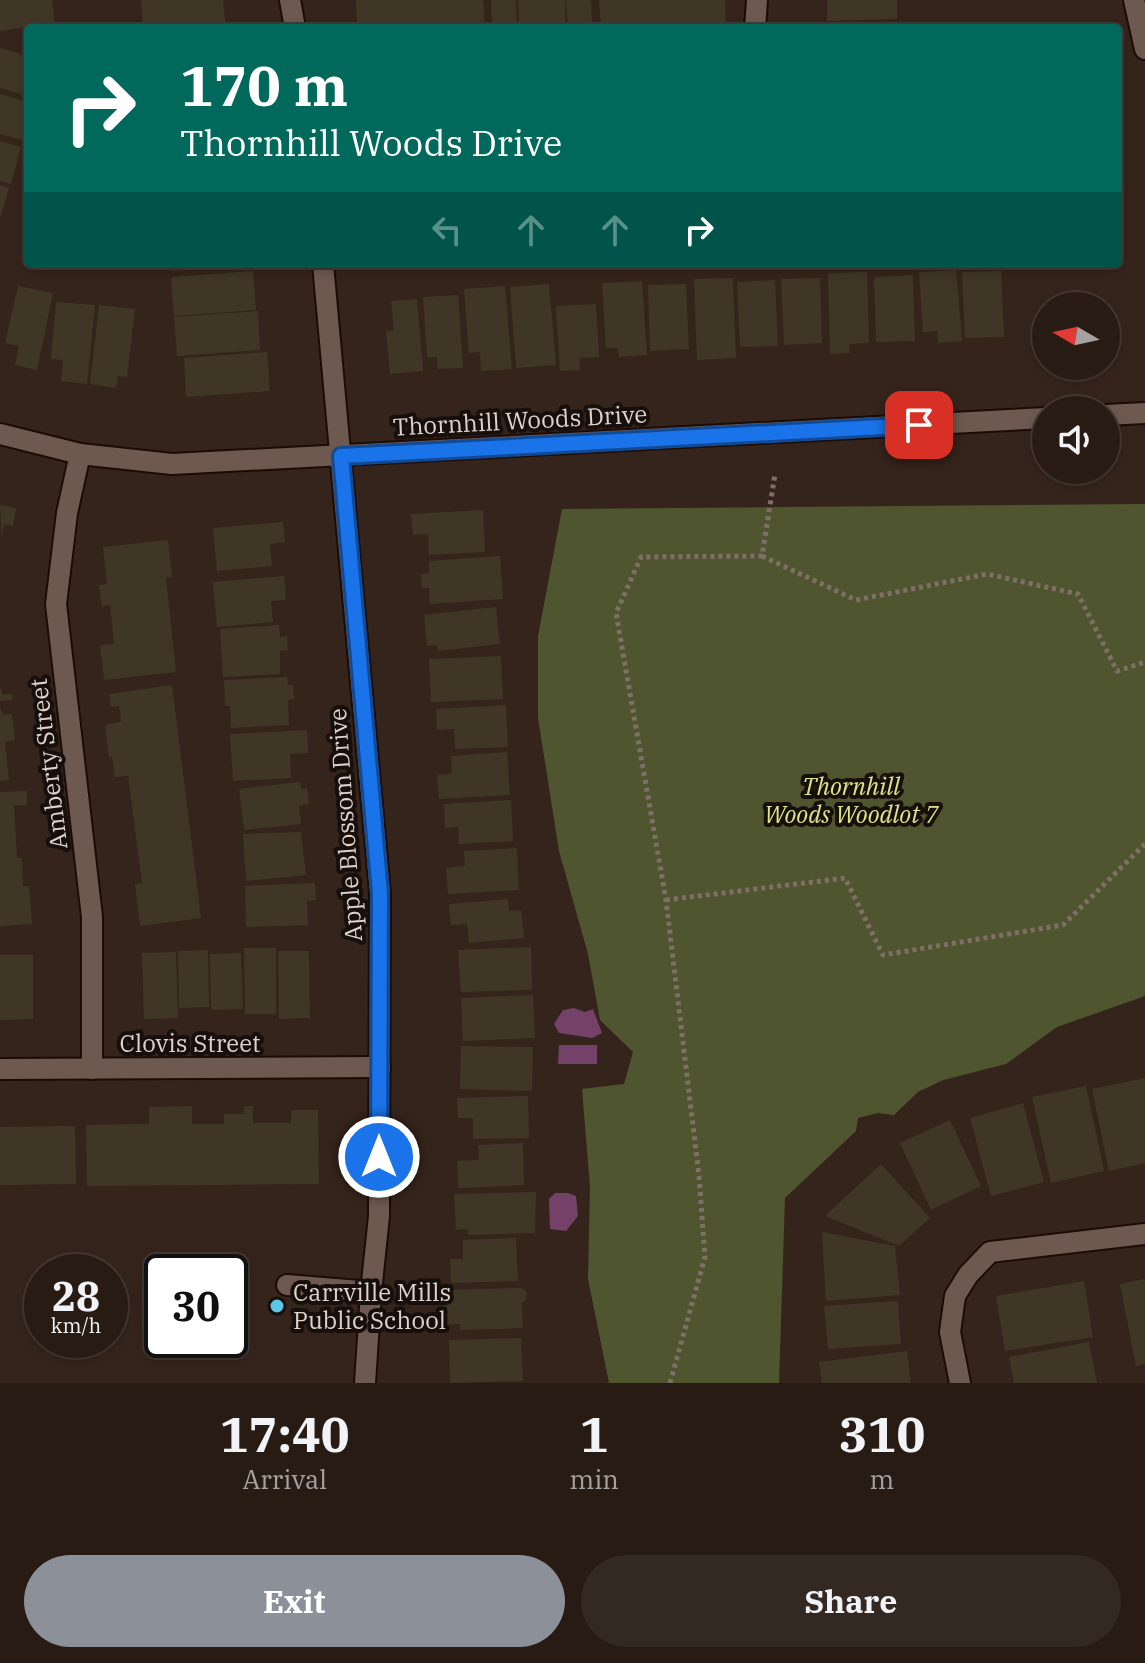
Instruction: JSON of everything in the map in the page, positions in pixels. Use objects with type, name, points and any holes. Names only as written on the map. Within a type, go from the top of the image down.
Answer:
[{"type":"street","points":[[290,0],[294,24]]},
{"type":"street","points":[[755,24],[757,0]]},
{"type":"street","points":[[1134,0],[1145,49]]},
{"type":"street","name":"Apple Blossom Drive","points":[[323,268],[380,893],[379,1216],[365,1383]]},
{"type":"street","points":[[1120,414],[1145,413]]},
{"type":"street","name":"Thornhill Woods Drive","points":[[0,434],[80,454],[172,464],[1032,419]]},
{"type":"street","name":"Amberty Street","points":[[80,454],[67,513],[56,604],[92,917],[92,1069]]},
{"type":"street","name":"Clovis Street","points":[[0,1069],[380,1067]]},
{"type":"street","points":[[960,1383],[950,1332],[955,1296],[968,1275],[990,1252],[1145,1234]]},
{"type":"street","points":[[287,1285],[371,1292]]},
{"type":"path","points":[[762,556],[775,474]]},
{"type":"path","points":[[670,1383],[705,1257],[699,1176],[666,900],[616,613],[641,557],[762,556],[856,600],[987,574],[1078,594],[1117,671],[1145,662]]},
{"type":"path","points":[[666,900],[845,878],[883,955],[1063,925],[1145,844]]},
{"type":"green space","name":"Thornhill Woods Woodlot 7","points":[[1145,504],[1145,996],[1057,1027],[1006,1064],[943,1080],[918,1092],[894,1115],[878,1113],[858,1118],[856,1131],[785,1198],[779,1383],[609,1383],[588,1279],[590,1187],[582,1089],[624,1084],[633,1052],[600,1020],[588,954],[559,851],[538,718],[538,636],[562,509]]},
{"type":"shaded area","points":[[574,1008],[585,1012],[593,1009],[602,1033],[592,1038],[559,1033],[554,1024],[563,1010]]},
{"type":"shaded area","points":[[559,1045],[597,1045],[597,1064],[558,1064]]},
{"type":"shaded area","points":[[555,1193],[576,1196],[578,1216],[566,1231],[550,1229],[549,1199]]},
{"type":"building","points":[[0,0],[52,0],[55,23],[24,24],[24,28],[0,31]]},
{"type":"building","points":[[141,0],[223,0],[226,24],[143,24]]},
{"type":"building","points":[[356,0],[483,0],[485,24],[357,24]]},
{"type":"building","points":[[491,0],[516,0],[517,24],[492,24]]},
{"type":"building","points":[[518,0],[565,0],[566,24],[519,24]]},
{"type":"building","points":[[566,0],[591,0],[592,24],[568,24]]},
{"type":"building","points":[[599,0],[725,0],[726,24],[601,24]]},
{"type":"building","points":[[827,0],[897,0],[897,19],[827,21]]},
{"type":"building","points":[[0,48],[24,55],[24,95],[0,88]]},
{"type":"building","points":[[0,94],[24,101],[21,140],[0,134]]},
{"type":"building","points":[[0,141],[21,147],[11,184],[0,181]]},
{"type":"building","points":[[0,185],[9,188],[1,216],[0,216]]},
{"type":"building","points":[[171,268],[218,268],[171,271]]},
{"type":"building","points":[[956,270],[962,341],[938,343],[937,331],[923,332],[919,272]]},
{"type":"building","points":[[253,271],[256,310],[174,316],[171,277]]},
{"type":"building","points":[[1001,271],[1004,337],[965,338],[962,272]]},
{"type":"building","points":[[867,272],[869,343],[849,344],[850,353],[830,354],[828,273]]},
{"type":"building","points":[[913,275],[915,341],[876,342],[874,277]]},
{"type":"building","points":[[733,278],[736,358],[697,360],[694,279]]},
{"type":"building","points":[[820,278],[822,343],[784,345],[781,279]]},
{"type":"building","points":[[775,280],[778,346],[740,347],[737,282]]},
{"type":"building","points":[[642,281],[647,355],[619,357],[618,348],[606,348],[602,283]]},
{"type":"building","points":[[549,284],[556,365],[516,368],[510,287]]},
{"type":"building","points":[[686,284],[689,349],[650,351],[648,285]]},
{"type":"building","points":[[18,286],[53,293],[37,370],[15,365],[19,346],[5,343]]},
{"type":"building","points":[[505,286],[512,369],[481,371],[480,352],[469,353],[464,289]]},
{"type":"building","points":[[458,295],[463,368],[438,369],[437,357],[427,357],[423,297]]},
{"type":"building","points":[[417,299],[423,371],[390,374],[386,331],[394,330],[391,301]]},
{"type":"building","points":[[56,302],[95,305],[87,384],[61,381],[63,360],[51,359]]},
{"type":"building","points":[[596,304],[599,357],[579,358],[580,370],[560,371],[556,306]]},
{"type":"building","points":[[99,305],[135,309],[127,377],[118,376],[116,388],[90,384]]},
{"type":"building","points":[[258,311],[260,350],[177,356],[174,317]]},
{"type":"building","points":[[267,352],[270,391],[186,397],[184,358]]},
{"type":"building","points":[[0,505],[16,508],[13,526],[4,524],[2,538]]},
{"type":"building","points":[[483,510],[485,552],[429,555],[428,534],[413,535],[411,514]]},
{"type":"building","points":[[283,522],[285,542],[270,544],[272,566],[217,571],[213,528]]},
{"type":"building","points":[[168,540],[172,577],[166,578],[176,672],[104,680],[100,645],[114,644],[110,605],[102,606],[99,585],[107,584],[103,547]]},
{"type":"building","points":[[500,556],[503,599],[430,604],[429,588],[422,588],[421,574],[429,573],[429,561]]},
{"type":"building","points":[[284,576],[286,600],[271,601],[273,622],[217,627],[213,582]]},
{"type":"building","points":[[496,607],[500,644],[438,651],[437,645],[427,646],[424,615]]},
{"type":"building","points":[[279,625],[280,637],[287,636],[288,650],[280,651],[280,674],[223,677],[220,629]]},
{"type":"building","points":[[501,656],[503,699],[431,702],[429,659]]},
{"type":"building","points":[[287,677],[288,685],[293,685],[294,699],[288,700],[289,725],[231,728],[230,706],[225,706],[224,680]]},
{"type":"building","points":[[172,685],[201,918],[140,926],[135,884],[142,883],[128,776],[115,777],[112,757],[109,757],[105,725],[121,722],[119,706],[111,707],[109,694]]},
{"type":"building","points":[[0,686],[3,695],[12,694],[13,700],[0,701]]},
{"type":"building","points":[[506,705],[508,747],[455,749],[454,729],[437,730],[436,709]]},
{"type":"building","points":[[0,707],[3,715],[12,714],[15,740],[5,742],[9,780],[0,781]]},
{"type":"building","points":[[307,730],[308,753],[290,754],[291,778],[233,781],[230,734]]},
{"type":"building","points":[[507,752],[510,795],[439,799],[437,775],[452,774],[451,756]]},
{"type":"building","points":[[300,782],[301,789],[307,788],[309,804],[299,805],[301,824],[244,830],[239,789]]},
{"type":"building","points":[[27,791],[27,805],[14,805],[17,858],[22,858],[23,886],[29,886],[32,924],[0,926],[0,792]]},
{"type":"building","points":[[511,800],[513,841],[459,844],[458,827],[445,828],[444,804]]},
{"type":"building","points":[[301,832],[306,875],[246,881],[243,834]]},
{"type":"building","points":[[517,848],[519,890],[448,894],[446,868],[465,866],[464,851]]},
{"type":"building","points":[[315,883],[316,900],[307,901],[308,925],[246,927],[245,886]]},
{"type":"building","points":[[508,899],[509,911],[521,910],[524,938],[469,943],[467,924],[451,925],[449,904]]},
{"type":"building","points":[[531,947],[532,990],[461,992],[458,950]]},
{"type":"building","points":[[244,948],[276,948],[276,1014],[245,1014]]},
{"type":"building","points":[[208,950],[209,1007],[179,1008],[178,951]]},
{"type":"building","points":[[278,951],[309,951],[310,1018],[279,1019]]},
{"type":"building","points":[[176,952],[178,1018],[144,1019],[142,953]]},
{"type":"building","points":[[241,953],[243,1009],[211,1010],[210,954]]},
{"type":"building","points":[[0,955],[33,955],[33,1019],[0,1020]]},
{"type":"building","points":[[533,995],[535,1038],[463,1041],[461,998]]},
{"type":"building","points":[[461,1046],[533,1047],[532,1091],[460,1089]]},
{"type":"building","points":[[1145,1078],[1145,1163],[1109,1171],[1092,1089]]},
{"type":"building","points":[[1086,1086],[1104,1171],[1051,1183],[1032,1097]]},
{"type":"building","points":[[528,1096],[529,1138],[473,1139],[473,1118],[458,1118],[457,1098]]},
{"type":"building","points":[[1023,1103],[1044,1182],[991,1196],[970,1118]]},
{"type":"building","points":[[192,1106],[192,1124],[224,1124],[224,1114],[244,1114],[244,1106],[253,1106],[253,1123],[291,1123],[291,1110],[318,1110],[319,1184],[87,1186],[86,1125],[149,1124],[149,1107]]},
{"type":"building","points":[[950,1120],[981,1186],[931,1210],[900,1143]]},
{"type":"building","points":[[75,1126],[76,1184],[0,1185],[0,1127]]},
{"type":"building","points":[[523,1143],[524,1185],[458,1188],[457,1161],[479,1160],[478,1145]]},
{"type":"building","points":[[881,1164],[930,1218],[899,1246],[825,1216]]},
{"type":"building","points":[[536,1192],[535,1233],[468,1235],[468,1229],[456,1230],[454,1194]]},
{"type":"building","points":[[822,1232],[895,1246],[900,1295],[826,1301]]},
{"type":"building","points":[[516,1238],[518,1281],[451,1283],[450,1259],[463,1259],[463,1240]]},
{"type":"building","points":[[1145,1279],[1145,1364],[1136,1366],[1120,1284]]},
{"type":"building","points":[[1084,1281],[1093,1337],[1005,1351],[996,1296]]},
{"type":"building","points":[[521,1288],[527,1292],[526,1300],[522,1303],[523,1328],[460,1330],[460,1324],[444,1325],[443,1290]]},
{"type":"building","points":[[898,1301],[901,1344],[828,1349],[824,1306]]},
{"type":"building","points":[[521,1338],[523,1381],[450,1383],[449,1340]]},
{"type":"building","points":[[1089,1342],[1097,1383],[1014,1383],[1009,1357]]},
{"type":"building","points":[[907,1351],[911,1383],[822,1383],[819,1362]]},
{"type":"place","name":"Carrville Mills Public School","points":[[277,1306]]},
{"type":"route","points":[[379,1157],[380,893],[341,456],[919,425]]}]
